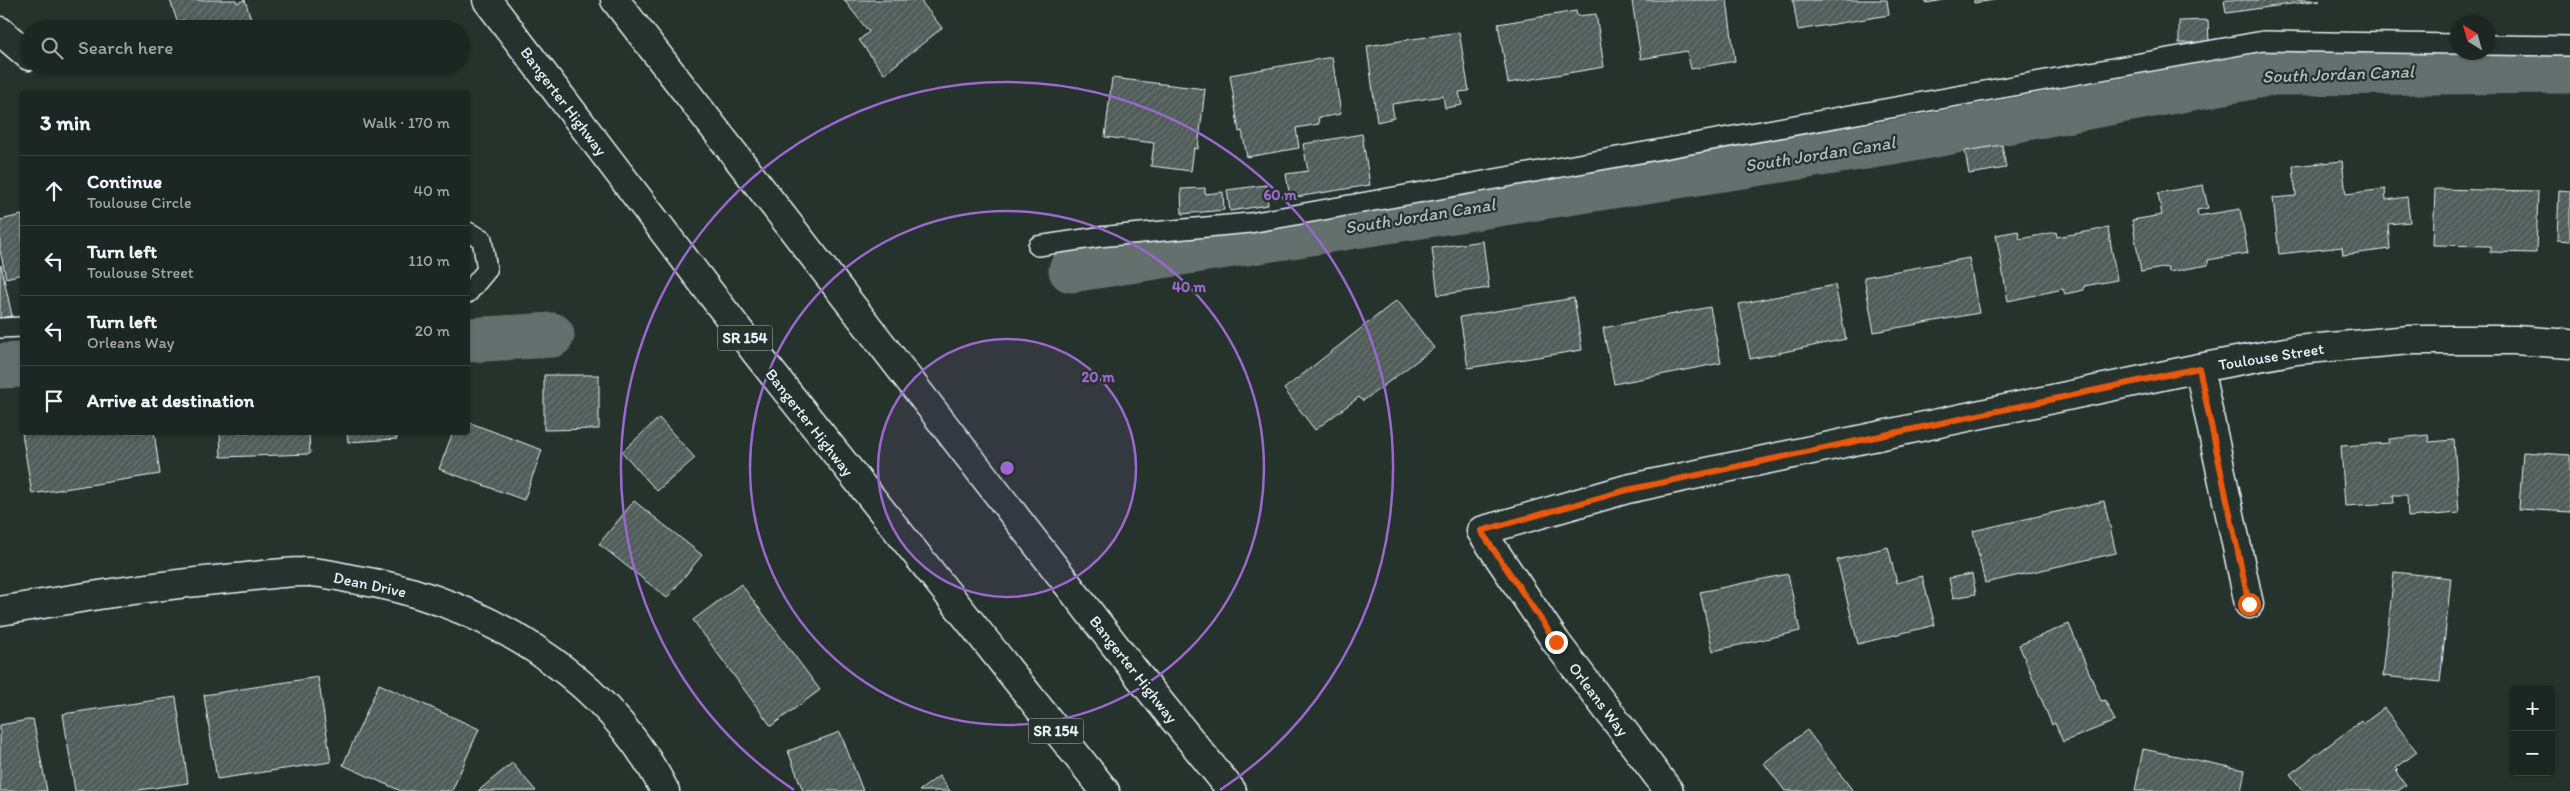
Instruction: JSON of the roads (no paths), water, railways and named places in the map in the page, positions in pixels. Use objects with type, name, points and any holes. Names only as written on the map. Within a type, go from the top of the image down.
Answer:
[{"type":"main road","name":"Bangerter Highway","points":[[487,0],[757,354],[1105,791]]},
{"type":"main road","name":"Bangerter Highway","points":[[615,0],[1141,679],[1232,791]]},
{"type":"main road","points":[[0,31],[20,48]]},
{"type":"main road","name":"Toulouse Street","points":[[1481,531],[1627,490],[2199,368],[2296,350],[2362,343],[2480,340],[2570,344]]},
{"type":"main road","points":[[2199,368],[2249,604]]},
{"type":"main road","name":"Orleans Way","points":[[1481,531],[1556,642],[1669,791]]},
{"type":"main road","name":"Dean Drive","points":[[0,611],[157,585],[305,572],[372,582],[440,600],[508,631],[576,677],[622,725],[665,791]]},
{"type":"lane","points":[[1038,246],[1098,237],[1250,223],[2263,41],[2450,44]]},
{"type":"lane","points":[[2495,45],[2570,46]]},
{"type":"lane","points":[[470,233],[482,239],[488,270],[470,291]]},
{"type":"lane","points":[[0,328],[20,327]]},
{"type":"waterway","name":"South Jordan Canal","points":[[1071,270],[1885,144],[2273,73],[2570,71]]},
{"type":"waterway","name":"South Jordan Canal","points":[[470,340],[552,335]]},
{"type":"waterway","name":"South Jordan Canal","points":[[0,366],[20,365]]}]
